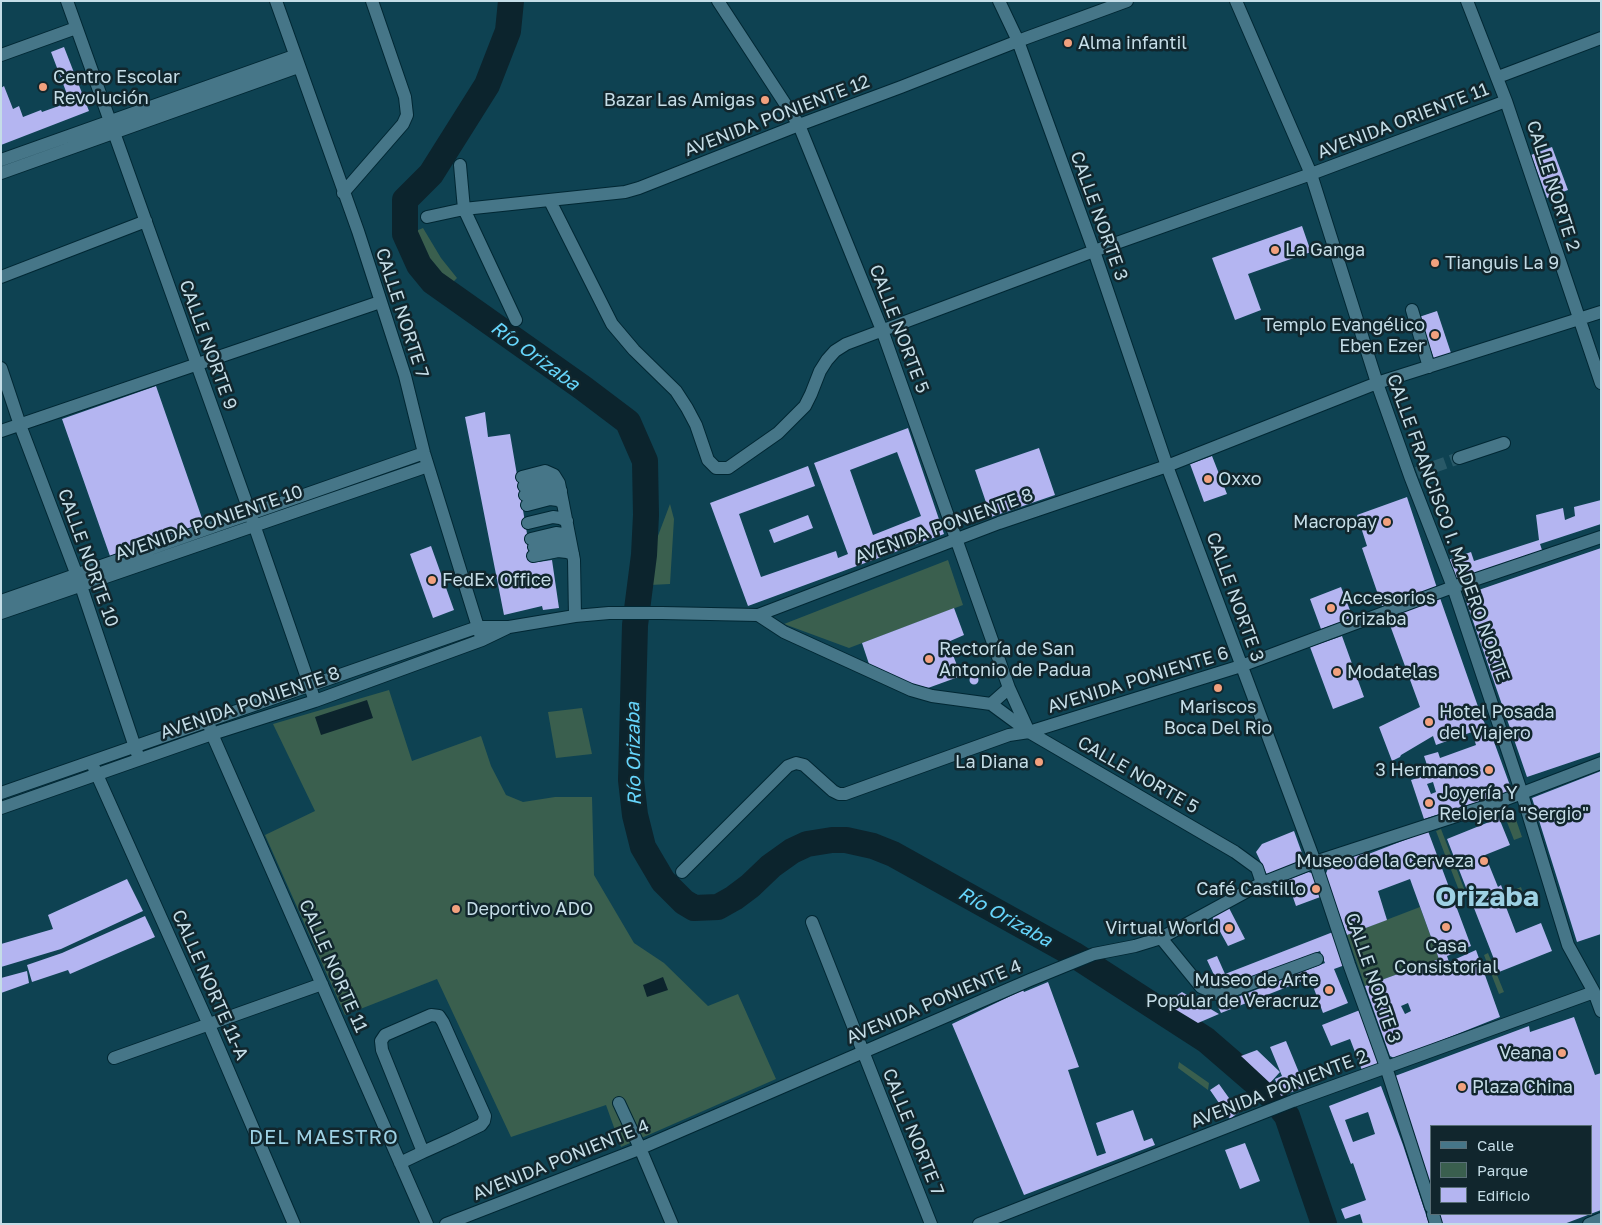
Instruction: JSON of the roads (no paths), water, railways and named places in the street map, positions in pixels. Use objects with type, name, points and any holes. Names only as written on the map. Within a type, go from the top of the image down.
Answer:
[{"type":"street","name":"CALLE NORTE 9","points":[[67,1],[252,519],[314,701]]},
{"type":"street","name":"CALLE NORTE 7","points":[[276,1],[358,231],[405,376],[424,453],[482,640]]},
{"type":"street","points":[[343,193],[403,124],[407,115],[405,97],[372,1]]},
{"type":"street","name":"CALLE NORTE 5","points":[[718,1],[799,125],[882,330],[1009,688],[1029,732],[1235,852],[1257,868],[1262,882]]},
{"type":"street","name":"CALLE NORTE 3","points":[[1000,1],[1018,41],[1094,251],[1168,466],[1315,862],[1386,1067],[1430,1204]]},
{"type":"street","name":"AVENIDA PONIENTE 12","points":[[427,216],[464,209],[625,192],[639,188],[799,125],[901,88],[1018,41],[1127,1]]},
{"type":"street","name":"CALLE FRANCISCO I. MADERO NORTE","points":[[1236,1],[1311,174],[1377,383],[1413,474],[1453,587],[1522,794],[1568,945],[1594,992],[1601,1011]]},
{"type":"street","name":"CALLE NORTE 2","points":[[1467,1],[1498,78],[1601,383]]},
{"type":"street","points":[[1,54],[76,28]]},
{"type":"street","name":"AVENIDA ORIENTE 11","points":[[1498,78],[1601,38]]},
{"type":"street","points":[[1,160],[110,120],[296,61]]},
{"type":"street","points":[[1,173],[114,132],[296,61]]},
{"type":"street","name":"AVENIDA ORIENTE 11","points":[[1311,174],[1506,101]]},
{"type":"street","points":[[460,165],[464,209],[516,320]]},
{"type":"street","points":[[550,201],[612,324],[625,340],[676,391],[696,425],[708,460],[716,468],[728,468],[778,433],[793,418],[804,406],[827,360],[835,351],[846,344],[1094,251],[1311,174]]},
{"type":"street","points":[[1,277],[146,221]]},
{"type":"street","points":[[1,431],[380,302]]},
{"type":"street","points":[[1412,310],[1428,367]]},
{"type":"street","name":"AVENIDA PONIENTE 8","points":[[1,793],[478,627],[509,627],[574,616],[609,614],[758,615],[998,523],[1168,466],[1377,383],[1601,312]]},
{"type":"street","name":"CALLE NORTE 10","points":[[1,368],[20,425],[79,580],[140,760]]},
{"type":"street","points":[[1459,458],[1504,443]]},
{"type":"street","name":"AVENIDA PONIENTE 10","points":[[1,613],[79,580],[252,519],[424,453]]},
{"type":"street","name":"AVENIDA PONIENTE 10","points":[[252,519],[428,466]]},
{"type":"street","points":[[528,517],[546,472],[554,475],[566,520],[574,616]]},
{"type":"street","points":[[549,489],[555,489],[566,520],[567,552],[558,551],[528,517],[549,489]]},
{"type":"street","points":[[552,508],[559,510],[566,520],[563,534],[556,533],[528,517],[552,508]]},
{"type":"street","name":"AVENIDA PONIENTE 6","points":[[682,872],[788,766],[796,763],[804,765],[839,794],[845,794],[1009,735],[1029,732],[1241,666],[1453,587],[1601,537]]},
{"type":"street","name":"AVENIDA PONIENTE 10","points":[[1,601],[79,580]]},
{"type":"street","points":[[758,615],[784,632],[910,690],[932,696],[991,704],[1029,732]]},
{"type":"street","name":"AVENIDA PONIENTE 8","points":[[1,808],[212,734],[314,701],[482,640],[509,627]]},
{"type":"street","points":[[991,704],[1009,688]]},
{"type":"street","name":"CALLE NORTE 11","points":[[208,721],[426,1224]]},
{"type":"street","name":"CALLE NORTE 11-A","points":[[92,762],[209,1025],[294,1224]]},
{"type":"street","name":"AVENIDA PONIENTE 4","points":[[446,1224],[640,1148],[1094,954],[1135,946],[1161,938],[1262,882],[1315,862],[1522,794],[1601,763]]},
{"type":"street","name":"CALLE NORTE 7","points":[[812,922],[931,1224]]},
{"type":"street","points":[[1161,938],[1201,987],[1220,995],[1317,959]]},
{"type":"street","points":[[114,1058],[322,984]]},
{"type":"street","name":"AVENIDA PONIENTE 2","points":[[979,1224],[1293,1101],[1594,992]]},
{"type":"street","points":[[400,1163],[481,1125],[484,1121],[485,1116],[443,1022],[439,1016],[430,1015],[385,1034],[381,1041],[382,1050],[423,1152]]},
{"type":"street","points":[[619,1102],[672,1224]]},
{"type":"street","points":[[1589,1224],[1601,1219]]},
{"type":"water","points":[[367,700],[373,718],[321,735],[315,717]]},
{"type":"water","points":[[663,977],[668,990],[647,997],[643,985]]},
{"type":"waterway","name":"Río Orizaba","points":[[511,1],[508,31],[487,85],[431,174],[405,200],[405,234],[419,265],[433,282],[628,422],[645,461],[646,515],[644,555],[635,625],[631,780],[635,815],[643,847],[663,881],[684,902],[694,908],[718,907],[750,886],[771,866],[792,851],[807,844],[846,840],[873,846],[893,854],[1073,954],[1206,1040],[1272,1097],[1287,1116],[1324,1224]]},
{"type":"tunnel","points":[[1417,473],[1459,458]]},
{"type":"place","name":"Alma infantil","points":[[1068,43]]},
{"type":"place","name":"Centro Escolar Revolución","points":[[43,87]]},
{"type":"place","name":"Bazar Las Amigas","points":[[765,100]]},
{"type":"place","name":"La Ganga","points":[[1275,250]]},
{"type":"place","name":"Tianguis La 9","points":[[1435,263]]},
{"type":"place","name":"Templo Evangélico Eben Ezer","points":[[1435,335]]},
{"type":"place","name":"Oxxo","points":[[1208,479]]},
{"type":"place","name":"Macropay","points":[[1387,522]]},
{"type":"place","name":"FedEx Office","points":[[432,580]]},
{"type":"place","name":"Accesorios Orizaba","points":[[1331,608]]},
{"type":"place","name":"Rectoría de San Antonio de Padua","points":[[929,659]]},
{"type":"place","name":"Modatelas","points":[[1337,672]]},
{"type":"place","name":"Mariscos Boca Del Rio","points":[[1218,688]]},
{"type":"place","name":"Hotel Posada del Viajero","points":[[1429,722]]},
{"type":"place","name":"La Diana","points":[[1039,762]]},
{"type":"place","name":"3 Hermanos","points":[[1489,770]]},
{"type":"place","name":"Joyería Y Relojería \"Sergio\"","points":[[1429,803]]},
{"type":"place","name":"Museo de la Cerveza","points":[[1484,861]]},
{"type":"place","name":"Café Castillo","points":[[1316,889]]},
{"type":"place","name":"Deportivo ADO","points":[[456,909]]},
{"type":"place","name":"Casa Consistorial","points":[[1446,927]]},
{"type":"place","name":"Virtual World","points":[[1229,928]]},
{"type":"place","name":"Museo de Arte Popular de Veracruz","points":[[1329,990]]},
{"type":"place","name":"Veana","points":[[1562,1053]]},
{"type":"place","name":"Plaza China","points":[[1462,1087]]},
{"type":"district","name":"Orizaba","points":[[1487,897]]},
{"type":"district","name":"DEL MAESTRO","points":[[324,1138]]}]
